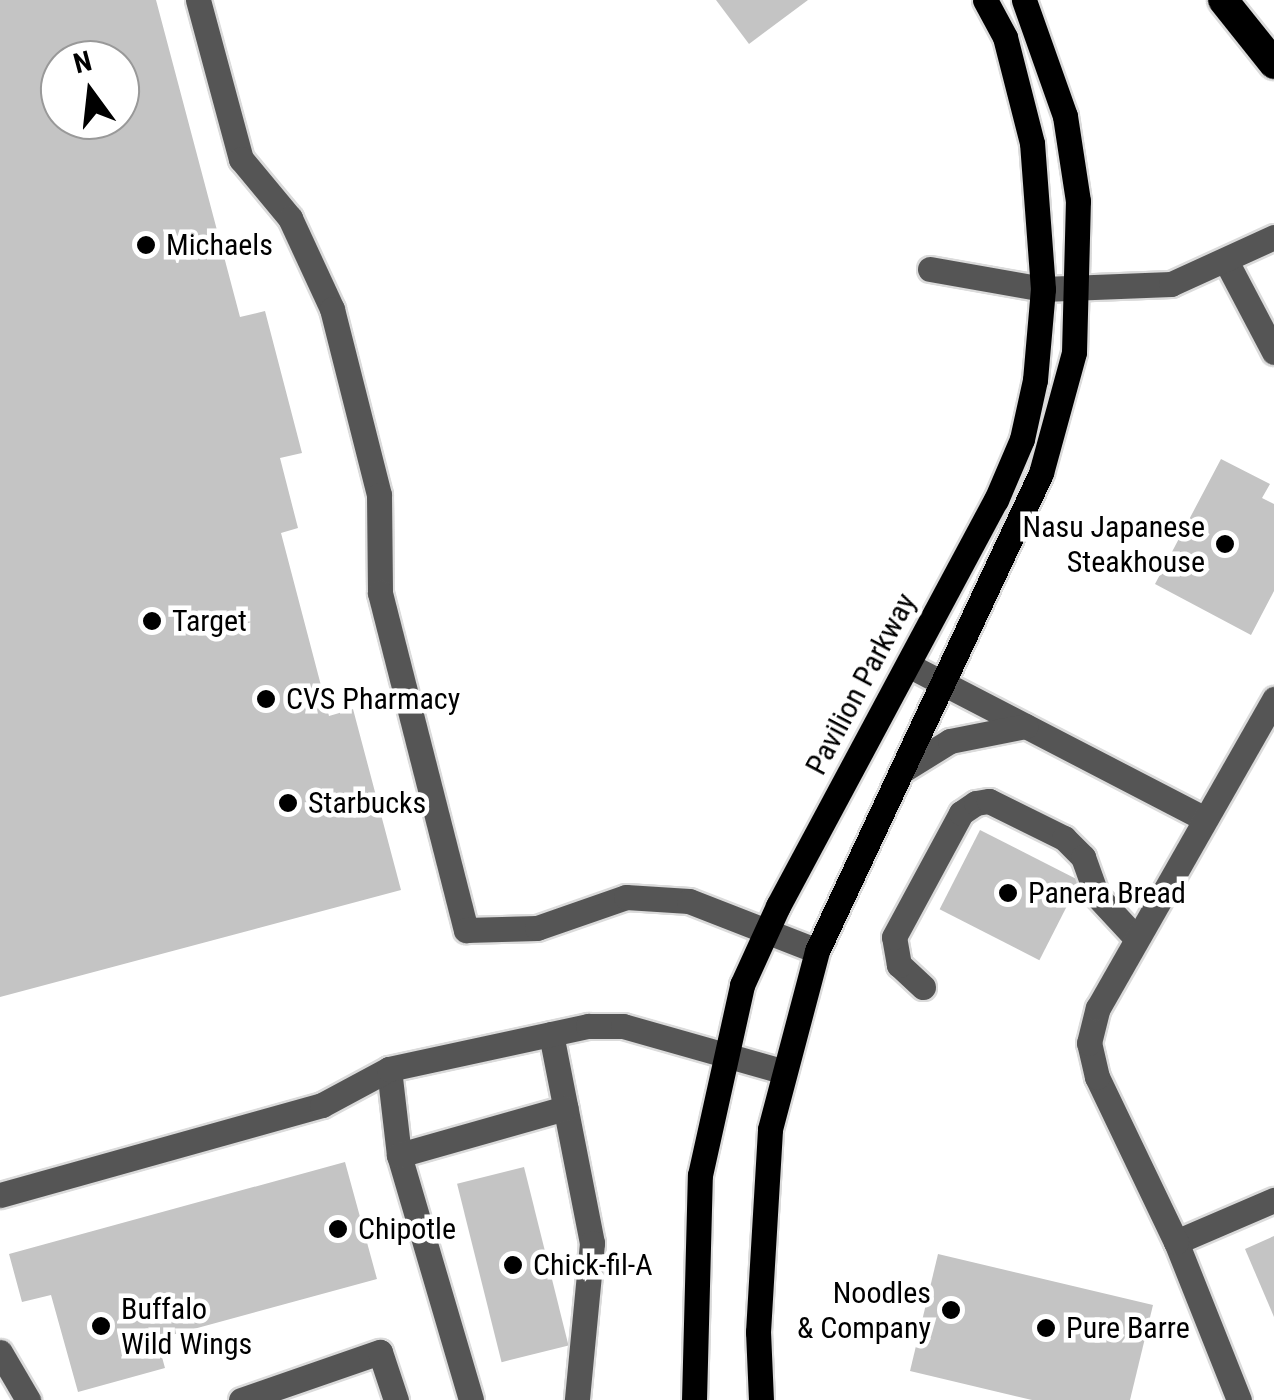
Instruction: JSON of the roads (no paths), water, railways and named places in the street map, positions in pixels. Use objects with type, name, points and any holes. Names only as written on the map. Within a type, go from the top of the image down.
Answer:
[{"type":"highway","points":[[1223,0],[1272,62]]},
{"type":"main road","name":"Pavilion Parkway","points":[[691,1394],[700,1174],[742,985],[1022,439],[1043,290],[1032,143],[1005,37],[985,0]]},
{"type":"main road","points":[[761,1400],[765,1181],[782,1071],[816,951],[1015,535],[1062,412],[1078,290],[1078,201],[1065,116],[1024,0]]},
{"type":"street","points":[[198,0],[241,159],[290,218],[332,310],[380,496],[380,593],[466,930],[538,928],[626,897],[689,901],[768,928],[816,951]]},
{"type":"street","points":[[930,269],[1043,290],[1171,284],[1274,236]]},
{"type":"street","points":[[1226,260],[1274,352]]},
{"type":"street","points":[[908,665],[1201,818]]},
{"type":"street","points":[[1239,1400],[1176,1242],[1096,1078],[1089,1044],[1098,1008],[1201,818],[1274,699]]},
{"type":"street","points":[[903,770],[950,741],[1026,726]]},
{"type":"street","points":[[923,987],[898,966],[894,937],[961,813],[976,803],[989,801],[1064,838],[1082,856],[1097,896],[1136,938]]},
{"type":"street","points":[[0,1194],[322,1105],[389,1069],[551,1034],[623,1026],[782,1071]]},
{"type":"street","points":[[551,1034],[592,1242],[577,1400]]},
{"type":"street","points":[[389,1069],[399,1155],[471,1400]]},
{"type":"street","points":[[399,1155],[565,1108]]},
{"type":"street","points":[[1176,1242],[1274,1200]]},
{"type":"street","points":[[0,1352],[28,1400]]},
{"type":"street","points":[[241,1400],[380,1352],[396,1400]]},
{"type":"place","name":"Michaels","points":[[146,245]]},
{"type":"place","name":"Nasu Japanese Steakhouse","points":[[1225,544]]},
{"type":"place","name":"Target","points":[[152,621]]},
{"type":"place","name":"CVS Pharmacy","points":[[266,699]]},
{"type":"place","name":"Starbucks","points":[[288,803]]},
{"type":"place","name":"Panera Bread","points":[[1008,893]]},
{"type":"place","name":"Chipotle","points":[[338,1229]]},
{"type":"place","name":"Chick-fil-A","points":[[513,1265]]},
{"type":"place","name":"Noodles & Company","points":[[951,1310]]},
{"type":"place","name":"Buffalo Wild Wings","points":[[101,1326]]},
{"type":"place","name":"Pure Barre","points":[[1046,1328]]}]
